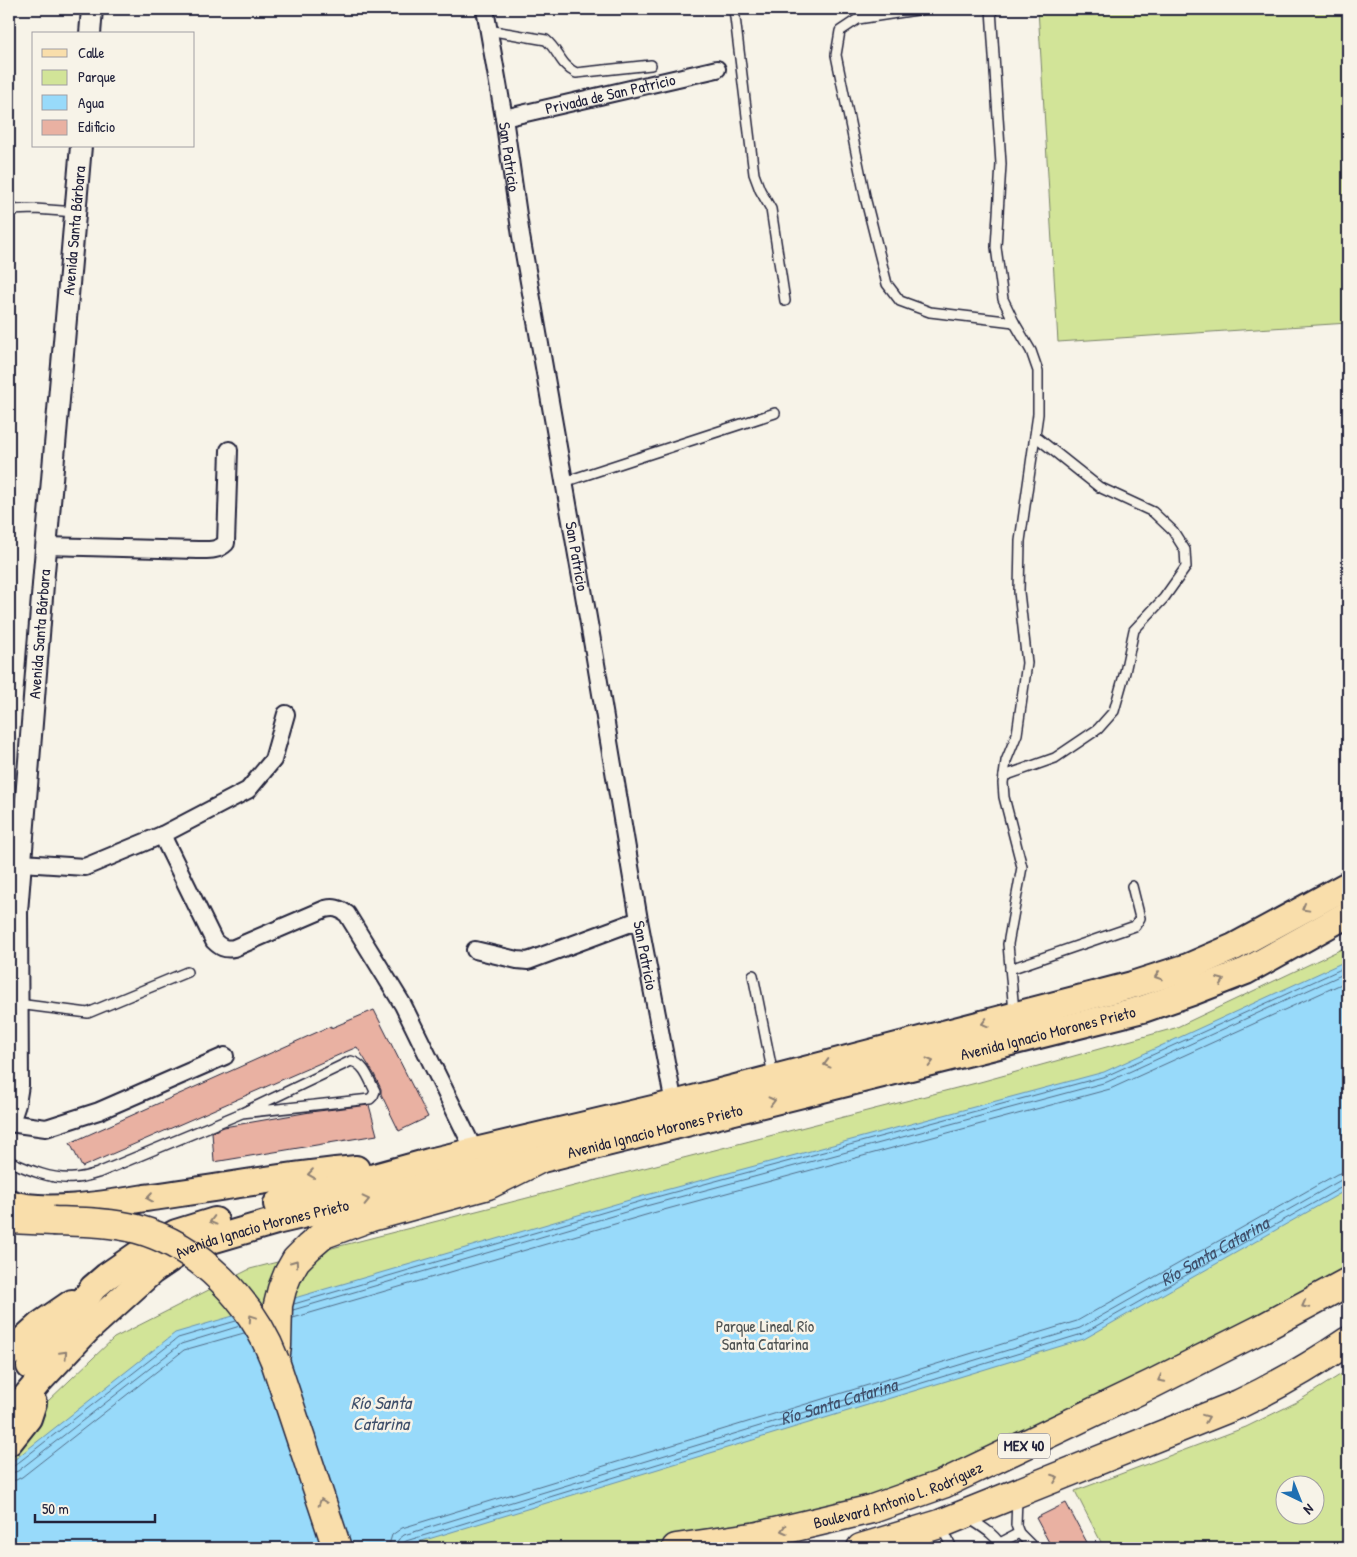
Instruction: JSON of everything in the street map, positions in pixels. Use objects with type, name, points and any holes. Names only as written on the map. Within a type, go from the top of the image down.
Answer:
[{"type":"highway","points":[[275,1361],[278,1346],[278,1305],[288,1274],[296,1260],[324,1234],[371,1217],[488,1185],[538,1160]]},
{"type":"highway","points":[[9,1214],[54,1221],[138,1229],[178,1246],[204,1264],[227,1286],[256,1324],[275,1361],[337,1548]]},
{"type":"highway","name":"Boulevard Antonio L. Rodríguez","points":[[676,1548],[758,1536],[872,1509],[944,1484],[1261,1329],[1348,1282]]},
{"type":"highway","name":"MEX 40","points":[[861,1548],[951,1519],[1239,1404],[1274,1388],[1348,1341]]},
{"type":"main road","name":"Avenida Ignacio Morones Prieto","points":[[9,1390],[64,1327],[93,1288],[146,1249],[176,1233],[429,1162],[674,1104],[1132,985],[1188,967],[1234,948],[1348,885]]},
{"type":"main road","name":"Avenida Ignacio Morones Prieto","points":[[9,1417],[39,1381],[87,1330],[152,1270],[183,1250],[201,1243],[276,1221],[538,1160],[1143,1009],[1246,971],[1348,914]]},
{"type":"main road","points":[[9,1214],[30,1208],[95,1205],[315,1173],[429,1162]]},
{"type":"main road","points":[[9,1353],[40,1324],[93,1288]]},
{"type":"main road","points":[[9,1442],[28,1418],[39,1381]]},
{"type":"street","points":[[90,32],[92,9]]},
{"type":"street","name":"San Patricio","points":[[485,9],[504,118],[521,236],[639,920],[674,1104]]},
{"type":"street","name":"Privada de San Patricio","points":[[504,118],[717,69]]},
{"type":"street","name":"Avenida Santa Bárbara","points":[[10,1114],[18,1085],[17,912],[46,546],[81,148]]},
{"type":"street","points":[[46,546],[198,550],[222,547],[226,543],[229,450]]},
{"type":"street","points":[[21,863],[85,867],[162,835],[248,790],[273,760],[286,714]]},
{"type":"street","points":[[162,835],[214,942],[222,948],[234,948],[325,909],[334,907],[341,909],[347,914],[403,1005],[476,1152]]},
{"type":"street","points":[[475,950],[517,960],[540,958],[639,920]]},
{"type":"street","points":[[10,1114],[46,1128],[99,1111],[225,1056]]},
{"type":"lane","points":[[734,9],[754,174],[773,215],[785,301]]},
{"type":"lane","points":[[923,9],[858,19],[840,32],[836,55],[866,201],[887,284],[900,301],[930,312],[1014,322]]},
{"type":"lane","points":[[991,9],[1001,164],[996,247],[1003,299],[1030,351],[1038,371],[1038,414],[1020,540],[1019,592],[1028,663],[1016,734],[1006,761],[1004,776],[1004,797],[1022,867],[1008,944],[1015,1015]]},
{"type":"lane","points":[[488,30],[546,40],[567,69],[576,73],[651,65]]},
{"type":"lane","points":[[9,210],[35,209],[76,212]]},
{"type":"lane","points":[[564,482],[775,413]]},
{"type":"lane","points":[[1004,776],[1055,758],[1098,729],[1109,717],[1114,711],[1123,680],[1134,630],[1164,598],[1186,567],[1185,550],[1172,531],[1153,512],[1099,487],[1035,436]]},
{"type":"lane","points":[[1010,969],[1135,926],[1140,918],[1132,886]]},
{"type":"lane","points":[[18,1004],[88,1013],[187,972]]},
{"type":"lane","points":[[753,975],[770,1066],[774,1078]]},
{"type":"lane","points":[[9,1161],[29,1170],[51,1176],[75,1178],[98,1173],[242,1113],[351,1061],[356,1062],[365,1070],[375,1092],[370,1099],[242,1113]]},
{"type":"lane","points":[[1018,1492],[1016,1525],[1019,1533],[1034,1548]]},
{"type":"lane","points":[[952,1548],[951,1519],[992,1535],[1001,1546],[1019,1533]]},
{"type":"green space","points":[[1038,9],[1348,9],[1348,323],[1058,342]]},
{"type":"green space","name":"Río Santa Catarina","points":[[1348,946],[1348,1280],[994,1460],[791,1527],[642,1548],[9,1548],[9,1450],[48,1401],[114,1338],[250,1269],[980,1082],[1175,1028]]},
{"type":"green space","points":[[1348,1370],[1348,1548],[1104,1548],[1075,1491],[1246,1427],[1297,1402]]},
{"type":"water","name":"Río Santa Catarina","points":[[1348,960],[1348,1189],[1084,1339],[399,1548],[9,1548],[9,1464],[175,1333],[643,1196],[1104,1072]]},
{"type":"building","points":[[374,1010],[428,1117],[399,1131],[381,1094],[381,1089],[374,1074],[357,1047],[82,1167],[70,1143],[331,1026],[331,1028]]},
{"type":"building","points":[[369,1105],[377,1135],[214,1162],[212,1132],[224,1127],[310,1112]]},
{"type":"building","points":[[1066,1503],[1090,1548],[1052,1548],[1036,1518]]},
{"type":"park label","name":"Parque Lineal Río Santa Catarina","points":[[765,1335]]}]
